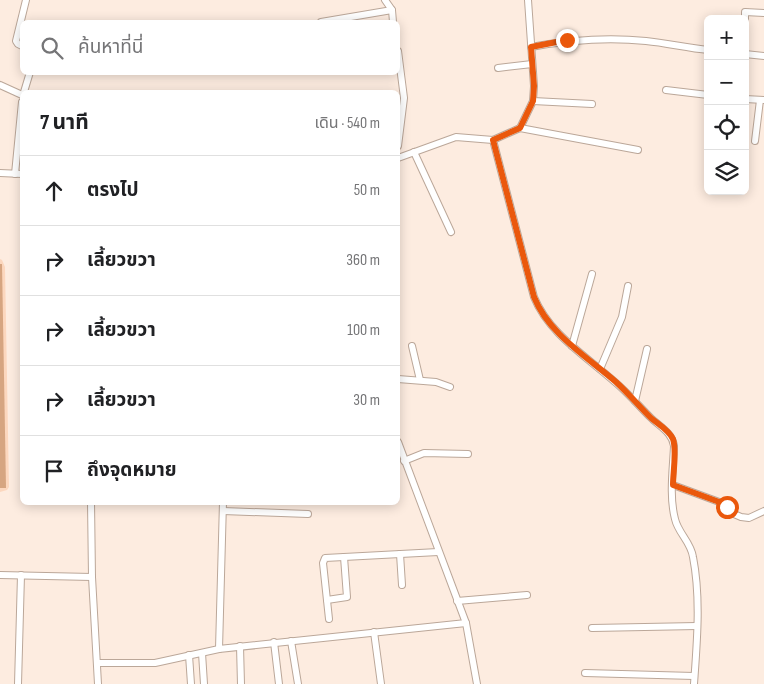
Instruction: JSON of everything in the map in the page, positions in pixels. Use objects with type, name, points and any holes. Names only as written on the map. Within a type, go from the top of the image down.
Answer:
[{"type":"street","points":[[21,20],[26,0]]},
{"type":"street","points":[[385,0],[392,10],[393,20]]},
{"type":"street","points":[[520,128],[533,101],[534,86],[528,0]]},
{"type":"street","points":[[333,20],[392,10]]},
{"type":"street","points":[[745,15],[745,12],[764,13]]},
{"type":"street","points":[[20,25],[16,41],[20,45]]},
{"type":"street","points":[[531,47],[567,40],[601,39],[647,41],[704,49]]},
{"type":"street","points":[[749,54],[764,56]]},
{"type":"street","points":[[498,68],[532,64]]},
{"type":"street","points":[[400,67],[404,98],[400,130]]},
{"type":"street","points":[[24,90],[29,75]]},
{"type":"street","points":[[0,84],[20,93]]},
{"type":"street","points":[[666,90],[704,95]]},
{"type":"street","points":[[749,99],[762,100],[755,141]]},
{"type":"street","points":[[533,101],[592,104]]},
{"type":"street","points":[[400,157],[456,136],[493,140],[520,128],[638,150]]},
{"type":"street","points":[[493,140],[538,309],[547,322],[669,433],[673,439],[672,506],[675,520],[693,555],[697,626],[694,684]]},
{"type":"street","points":[[0,173],[19,174],[20,150]]},
{"type":"street","points":[[414,152],[450,232]]},
{"type":"street","points":[[572,346],[592,274]]},
{"type":"street","points":[[600,369],[622,317],[628,286]]},
{"type":"street","points":[[412,346],[420,380]]},
{"type":"street","points":[[634,401],[647,349]]},
{"type":"street","points":[[400,378],[436,382],[450,387]]},
{"type":"street","points":[[400,448],[466,623],[477,684]]},
{"type":"street","points":[[404,461],[424,453],[468,454]]},
{"type":"street","points":[[673,485],[722,503],[734,514],[741,517],[749,518],[764,511]]},
{"type":"street","points":[[91,505],[92,577],[98,684]]},
{"type":"street","points":[[219,649],[223,505]]},
{"type":"street","points":[[223,511],[308,514]]},
{"type":"street","points":[[329,619],[323,559],[438,552]]},
{"type":"street","points":[[400,554],[402,585]]},
{"type":"street","points":[[327,600],[347,597],[344,557]]},
{"type":"street","points":[[0,575],[92,577]]},
{"type":"street","points":[[18,684],[21,575]]},
{"type":"street","points":[[457,601],[527,595]]},
{"type":"street","points":[[97,662],[155,663],[240,646],[466,623]]},
{"type":"street","points":[[592,628],[697,626]]},
{"type":"street","points":[[374,632],[381,684]]},
{"type":"street","points":[[291,641],[298,684]]},
{"type":"street","points":[[274,642],[279,684]]},
{"type":"street","points":[[240,646],[241,684]]},
{"type":"street","points":[[202,653],[204,684]]},
{"type":"street","points":[[189,656],[191,684]]},
{"type":"street","points":[[585,673],[694,676]]},
{"type":"shaded area","points":[[0,259],[5,267],[9,487],[7,490],[0,492]]},
{"type":"shaded area","points":[[0,264],[2,264],[6,488],[0,488]]},
{"type":"route","points":[[567,40],[531,47],[534,86],[533,101],[520,128],[493,140],[538,309],[547,322],[572,346],[616,383],[653,420],[669,433],[673,439],[674,446],[673,485],[722,503],[727,507]]}]
